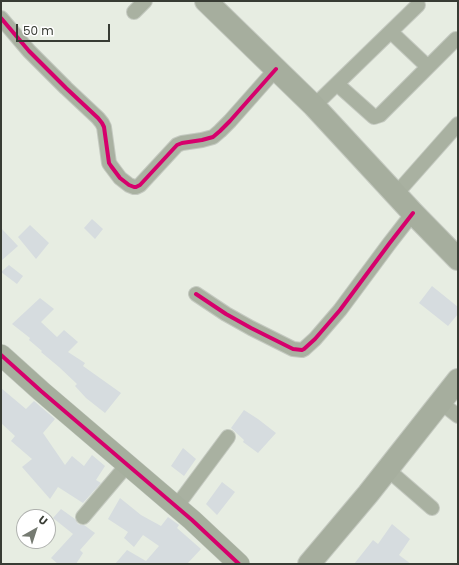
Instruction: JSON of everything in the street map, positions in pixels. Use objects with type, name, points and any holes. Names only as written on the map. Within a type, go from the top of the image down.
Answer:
[{"type":"highway","points":[[206,1],[314,106],[413,213],[458,259]]},
{"type":"highway","points":[[309,564],[458,380]]},
{"type":"street","points":[[134,12],[145,1]]},
{"type":"street","points":[[314,106],[418,5]]},
{"type":"street","points":[[1,18],[29,51],[102,123],[111,166],[123,181],[136,187],[140,185],[177,145],[213,137],[230,121],[276,69]]},
{"type":"street","points":[[391,32],[428,67]]},
{"type":"street","points":[[337,84],[374,117],[380,115],[456,39]]},
{"type":"street","points":[[396,194],[458,124]]},
{"type":"street","points":[[196,294],[244,324],[293,349],[302,350],[315,339],[340,310],[413,213]]},
{"type":"street","points":[[1,355],[192,520],[239,564]]},
{"type":"street","points":[[440,402],[458,416]]},
{"type":"street","points":[[176,507],[228,438]]},
{"type":"street","points":[[83,517],[127,465]]},
{"type":"street","points":[[387,469],[432,508]]},
{"type":"building","points":[[92,219],[103,229],[95,239],[84,228]]},
{"type":"building","points":[[30,225],[49,243],[36,259],[18,237]]},
{"type":"building","points":[[1,228],[18,246],[1,261]]},
{"type":"building","points":[[9,265],[23,276],[17,284],[1,272]]},
{"type":"building","points":[[432,286],[458,307],[458,314],[448,326],[419,303]]},
{"type":"building","points":[[40,298],[54,309],[41,322],[57,337],[64,330],[78,342],[68,352],[85,363],[83,366],[121,393],[105,413],[86,398],[75,386],[77,384],[41,352],[42,351],[29,340],[30,338],[12,324]]},
{"type":"building","points":[[1,388],[26,409],[34,401],[55,419],[43,433],[65,465],[72,456],[84,466],[92,455],[105,466],[96,480],[101,483],[83,503],[58,487],[50,499],[22,467],[32,459],[11,441],[15,436],[1,423]]},
{"type":"building","points":[[244,410],[276,433],[258,453],[243,442],[244,440],[231,428]]},
{"type":"building","points":[[183,448],[196,459],[184,476],[171,466]]},
{"type":"building","points":[[222,482],[235,492],[217,515],[206,504]]},
{"type":"building","points":[[120,498],[141,515],[161,526],[168,517],[179,525],[177,528],[201,549],[187,564],[115,564],[127,550],[146,561],[159,546],[143,535],[134,547],[124,538],[128,532],[108,519]]},
{"type":"building","points":[[61,509],[75,519],[78,524],[84,525],[95,533],[80,550],[83,553],[76,564],[58,564],[51,558],[73,534],[56,520],[56,515]]},
{"type":"building","points":[[392,524],[410,539],[399,555],[411,564],[354,564],[373,540],[378,544]]},
{"type":"cycle path","points":[[1,18],[29,51],[102,123],[104,127],[109,163],[120,178],[134,187],[140,185],[177,145],[213,137],[230,121],[276,69]]},
{"type":"cycle path","points":[[196,294],[226,314],[251,328],[293,349],[302,350],[315,339],[340,310],[413,213]]},
{"type":"cycle path","points":[[1,355],[192,520],[239,564]]}]
